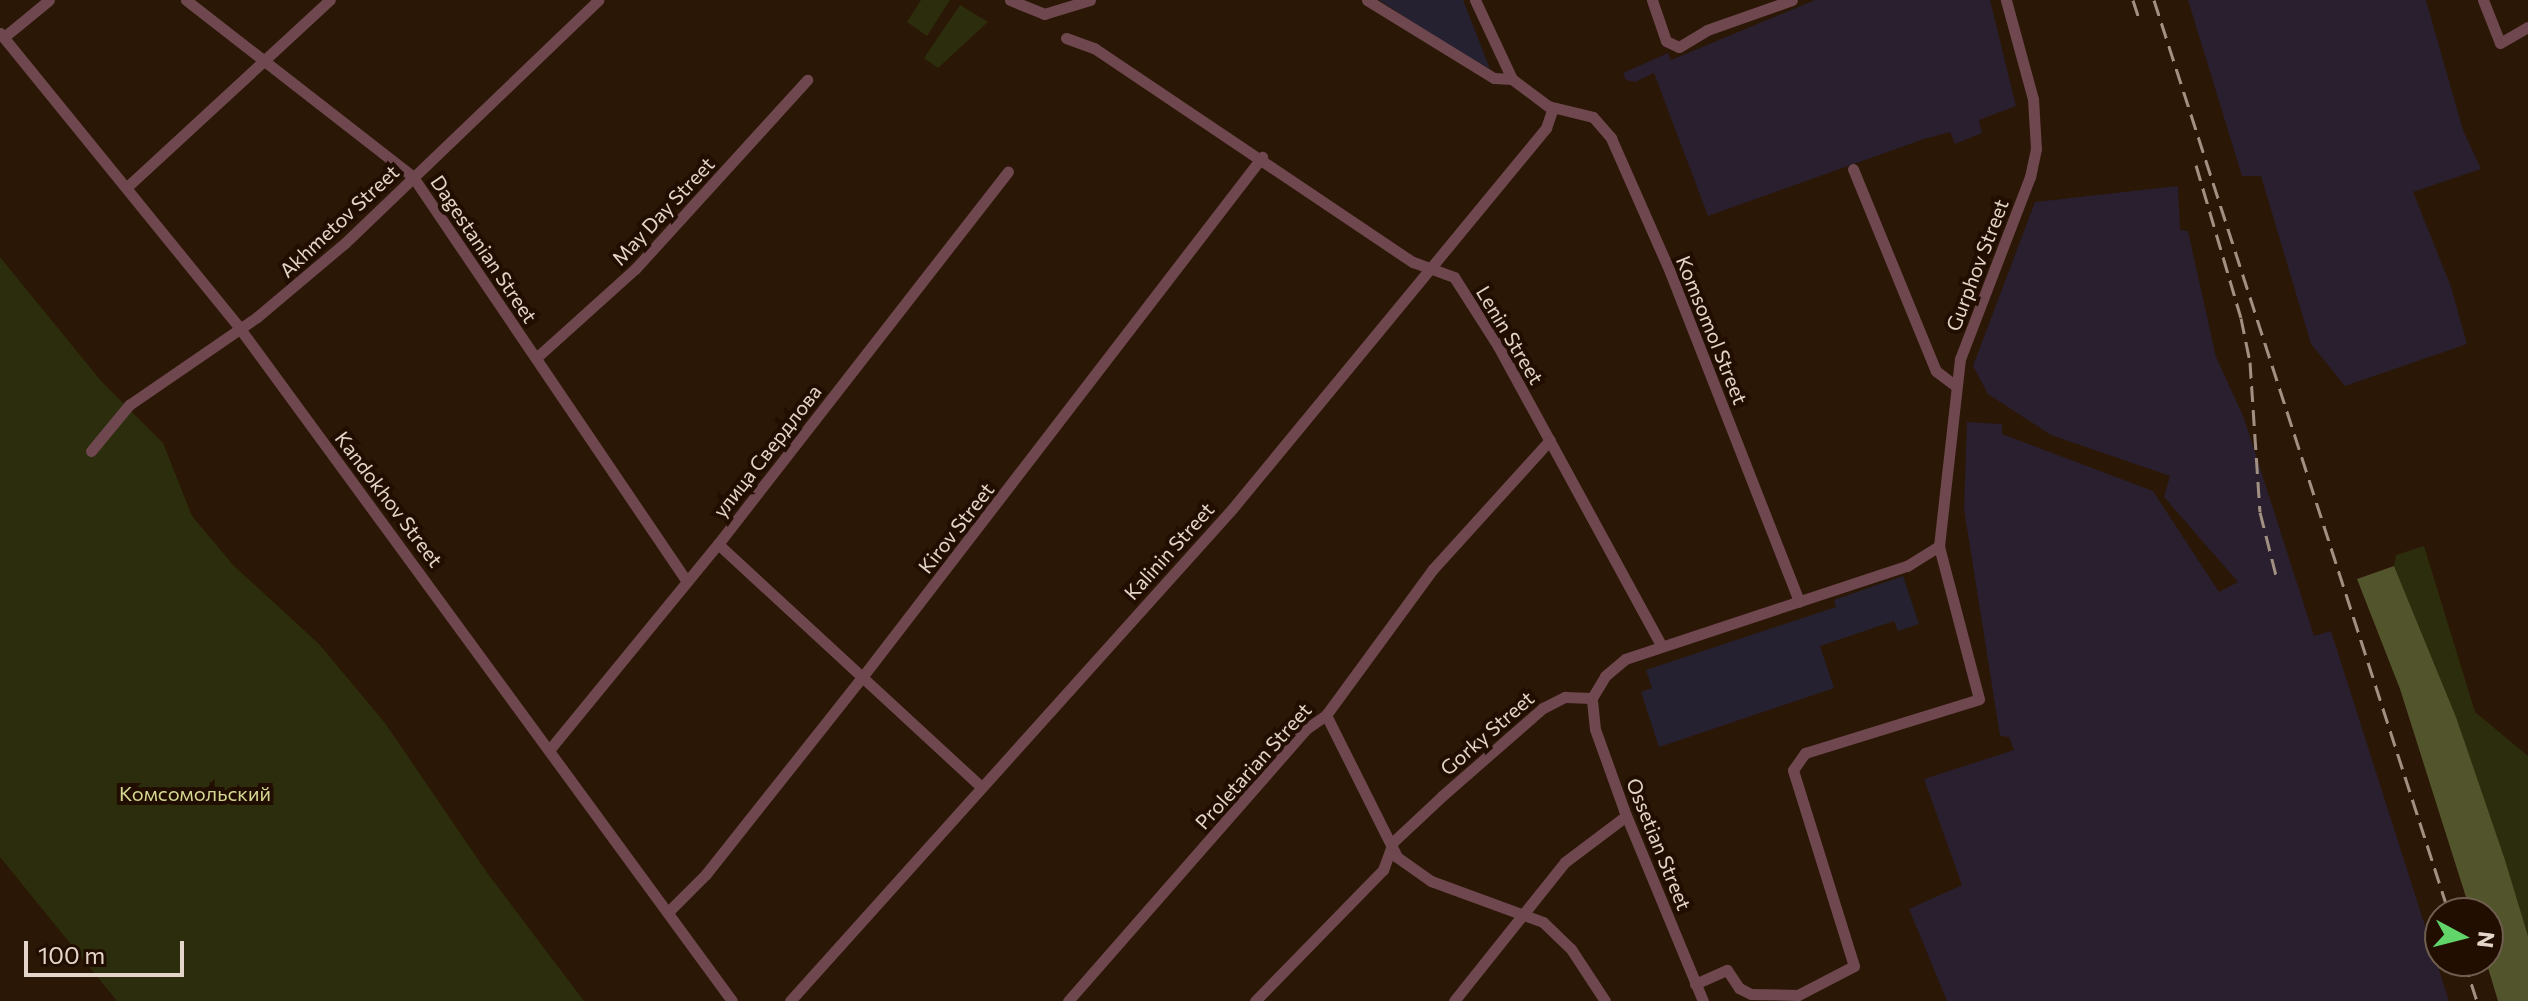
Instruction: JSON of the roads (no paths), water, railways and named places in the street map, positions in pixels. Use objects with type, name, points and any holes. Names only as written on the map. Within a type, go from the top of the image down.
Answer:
[{"type":"street","points":[[2,35],[49,0]]},
{"type":"street","name":"Dagestanian Street","points":[[186,0],[413,177],[686,580]]},
{"type":"street","points":[[127,187],[268,61],[330,0]]},
{"type":"street","name":"Akhmetov Street","points":[[91,451],[129,405],[293,288],[598,0]]},
{"type":"street","points":[[1010,0],[1035,12],[1050,13],[1090,0]]},
{"type":"street","points":[[1367,0],[1494,78],[1512,79]]},
{"type":"street","points":[[1475,0],[1512,79],[1553,108]]},
{"type":"street","points":[[1652,0],[1665,36],[1679,47],[1707,30],[1792,0]]},
{"type":"street","name":"Gurphov Street","points":[[1939,546],[1956,386],[1963,350],[2035,161],[2033,99],[2006,0]]},
{"type":"street","points":[[2483,0],[2500,43],[2528,27]]},
{"type":"street","name":"Kandokhov Street","points":[[2,35],[238,326],[732,1001]]},
{"type":"street","name":"Lenin Street","points":[[1066,38],[1094,48],[1262,157],[1413,262],[1432,266],[1460,287],[1550,440],[1661,645]]},
{"type":"street","name":"May Day Street","points":[[536,358],[635,269],[807,80]]},
{"type":"street","name":"Kalinin Street","points":[[790,1001],[1232,509],[1546,128],[1553,108]]},
{"type":"street","name":"Komsomol Street","points":[[1553,108],[1585,112],[1611,138],[1670,272],[1799,602]]},
{"type":"street","name":"Kirov Street","points":[[668,912],[706,874],[860,680],[1262,157]]},
{"type":"street","points":[[1853,169],[1920,337],[1941,379],[1956,386]]},
{"type":"street","name":"улица Свердлова","points":[[550,749],[718,544],[1008,171]]},
{"type":"street","name":"Proletarian Street","points":[[1068,1001],[1306,729],[1326,715],[1433,569],[1550,440]]},
{"type":"street","points":[[718,544],[860,680],[980,786]]},
{"type":"street","points":[[1592,698],[1605,676],[1625,659],[1924,560],[1939,546],[1979,699],[1805,753],[1793,770],[1854,966],[1798,995],[1751,994],[1739,988],[1727,970],[1695,984]]},
{"type":"street","name":"Gorky Street","points":[[1255,1001],[1383,870],[1391,849],[1431,806],[1543,708],[1565,697],[1592,698]]},
{"type":"street","name":"Ossetian Street","points":[[1592,698],[1595,729],[1626,816],[1701,1000]]},
{"type":"street","points":[[1326,715],[1391,849],[1431,881],[1527,914],[1571,949],[1605,1001]]},
{"type":"street","points":[[1454,1001],[1577,850],[1626,816]]},
{"type":"railway","points":[[2133,0],[2140,21]]},
{"type":"railway","points":[[2154,0],[2444,897]]},
{"type":"railway","points":[[2196,165],[2241,318],[2250,362],[2260,512],[2277,579]]},
{"type":"railway","points":[[2469,977],[2477,1001]]},
{"type":"park label","name":"Комсомольский","points":[[195,793]]}]
